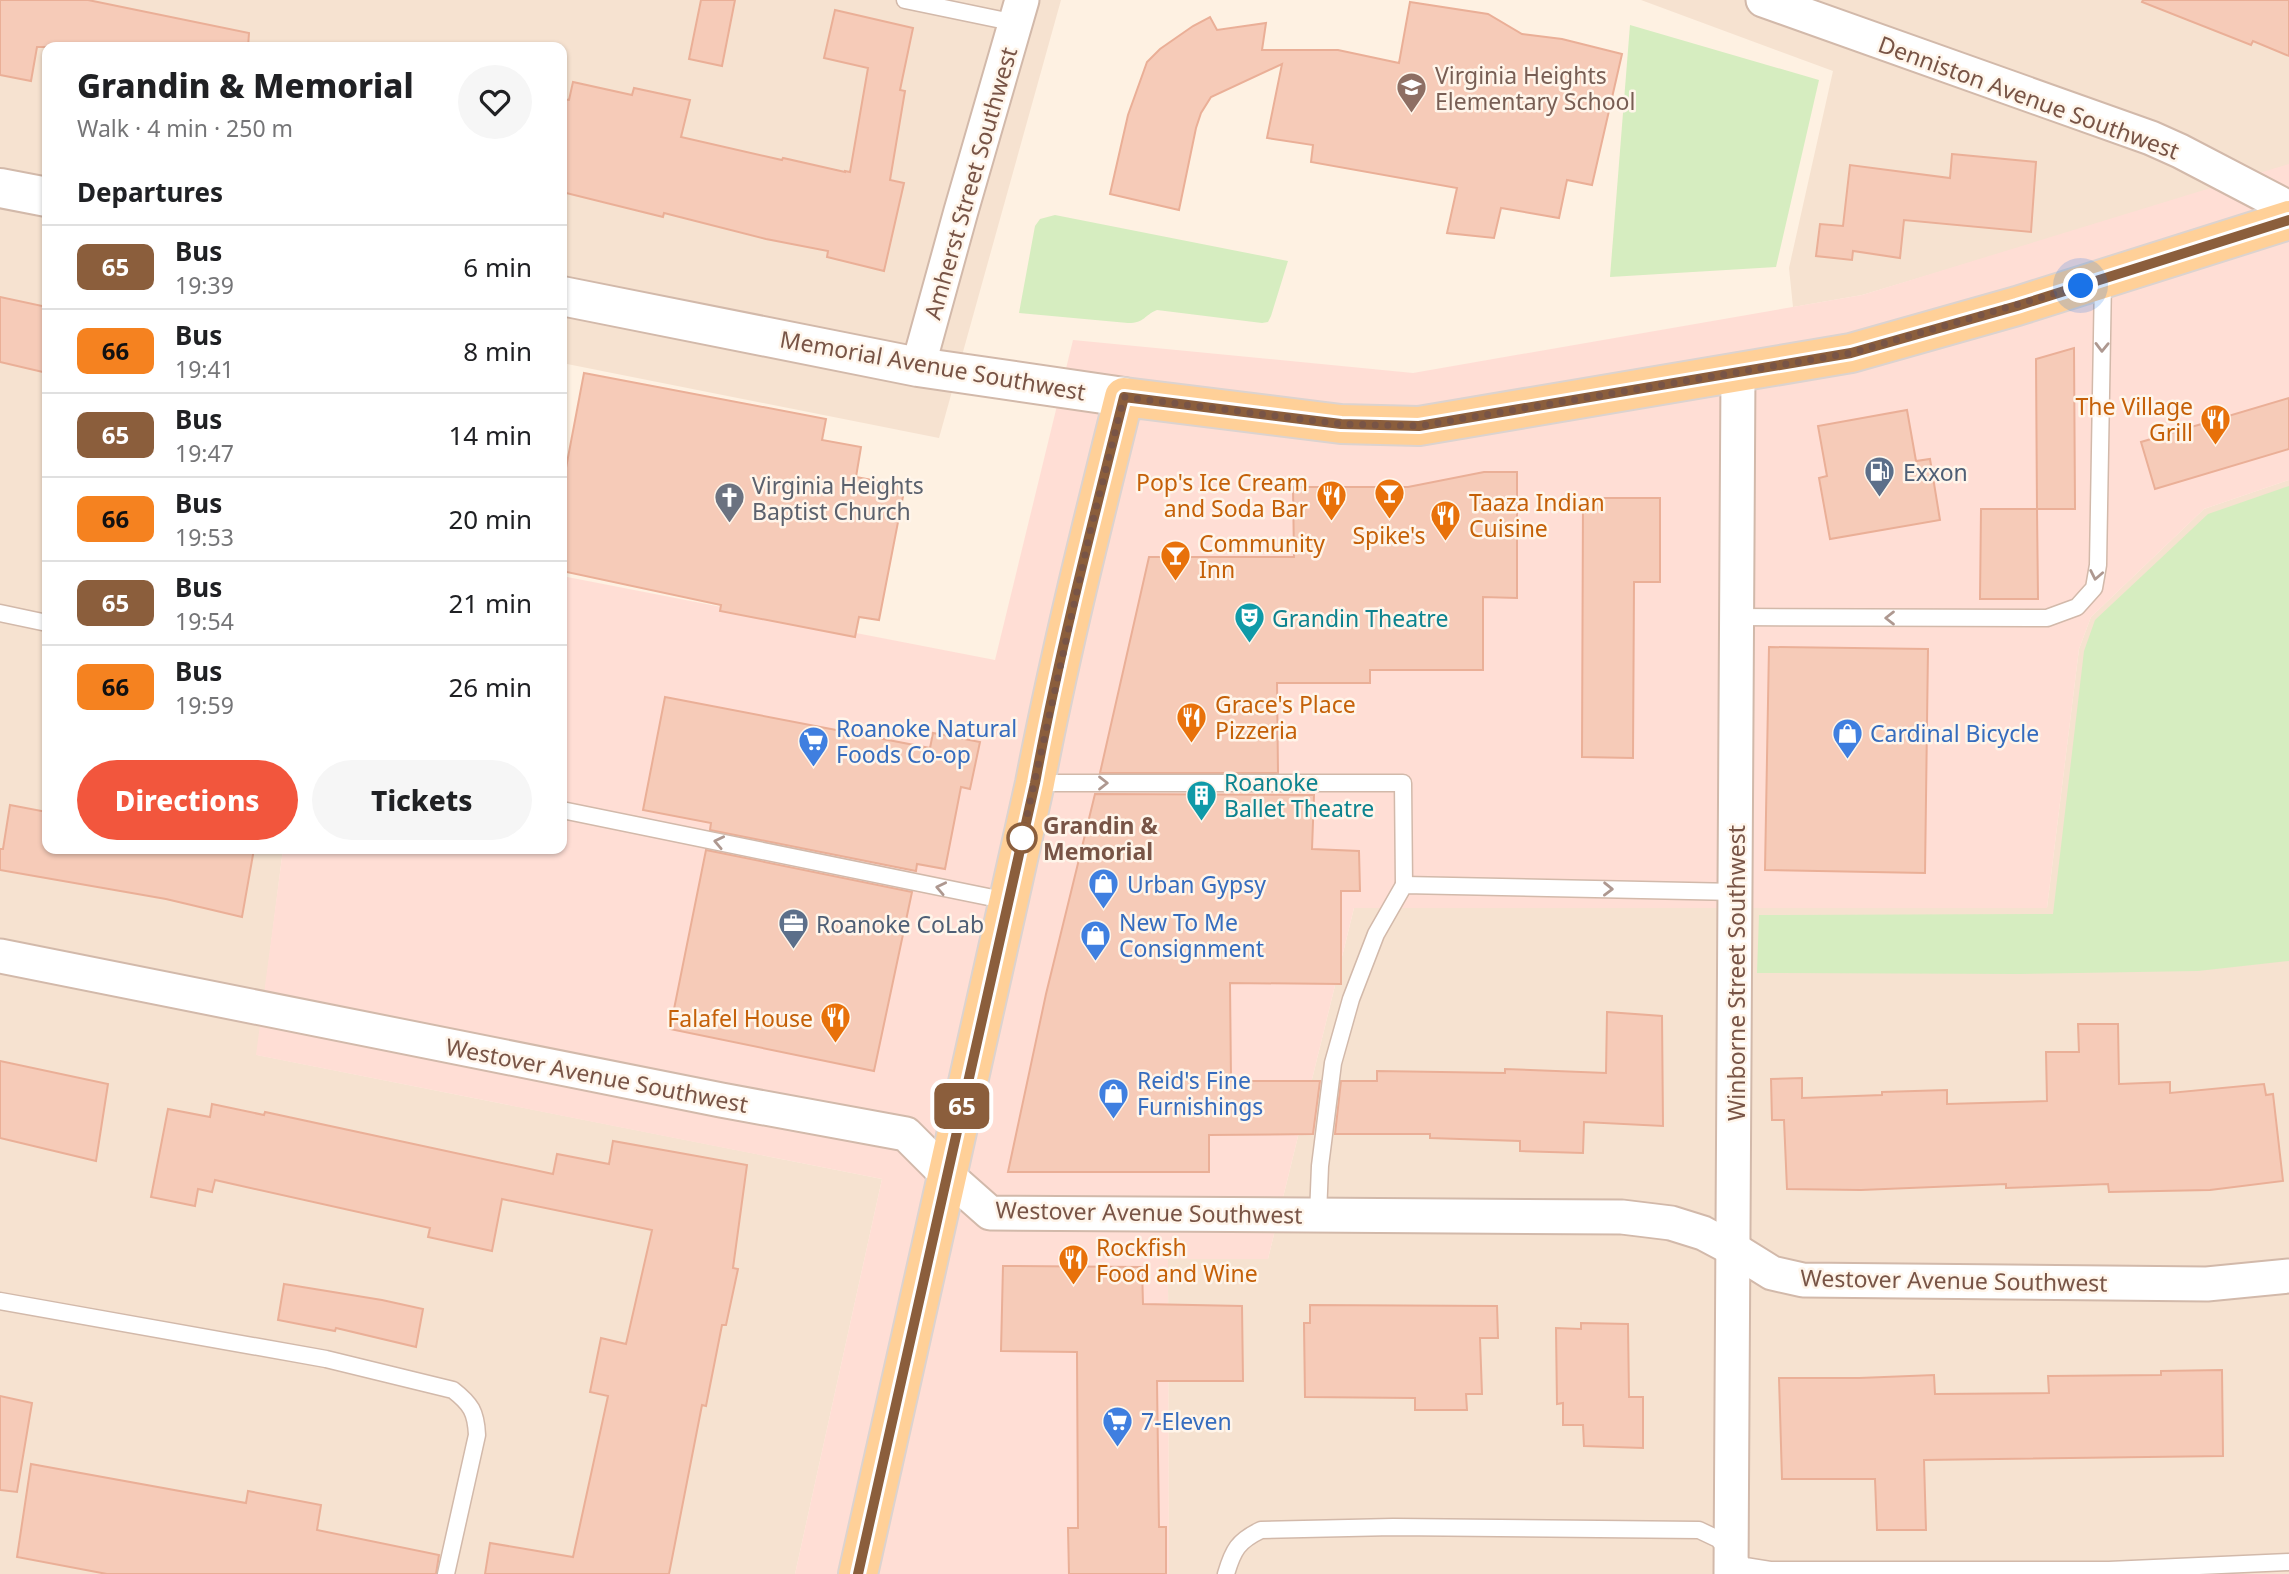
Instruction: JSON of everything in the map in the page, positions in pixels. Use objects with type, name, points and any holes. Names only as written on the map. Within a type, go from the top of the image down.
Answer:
[{"type":"main road","name":"Memorial Avenue Southwest","points":[[1124,397],[1341,424],[1419,426],[1851,353],[2103,279],[2289,220]]},
{"type":"main road","points":[[858,1574],[1046,724],[1124,397]]},
{"type":"street","name":"Denniston Avenue Southwest","points":[[1763,0],[2151,138],[2180,150],[2289,208]]},
{"type":"street","name":"Amherst Street Southwest","points":[[918,366],[1019,11]]},
{"type":"street","points":[[0,188],[42,196]]},
{"type":"street","name":"Memorial Avenue Southwest","points":[[567,297],[918,366],[1124,397]]},
{"type":"street","name":"Winborne Street Southwest","points":[[1732,1565],[1738,372]]},
{"type":"street","name":"Westover Avenue Southwest","points":[[0,956],[721,1100],[906,1134],[990,1213],[1622,1217],[1671,1223],[1703,1233],[1772,1273],[1804,1280],[2207,1284],[2289,1276]]},
{"type":"lane","points":[[905,0],[1019,11]]},
{"type":"lane","points":[[1737,617],[2048,618],[2077,607],[2094,588],[2098,565],[2103,279]]},
{"type":"lane","points":[[0,613],[42,622]]},
{"type":"lane","points":[[1035,783],[1403,783],[1404,884],[1376,934],[1352,999],[1334,1063],[1320,1166],[1318,1216]]},
{"type":"lane","points":[[567,811],[1008,901]]},
{"type":"lane","points":[[1404,884],[1736,892]]},
{"type":"lane","points":[[0,1301],[326,1359],[453,1390],[468,1402],[477,1420],[477,1435],[446,1574]]},
{"type":"lane","points":[[1226,1574],[1232,1553],[1246,1538],[1261,1530],[1393,1527],[1699,1530],[1718,1539],[1732,1565],[1770,1570],[2109,1570],[2289,1562]]},
{"type":"shaded area","points":[[0,0],[1061,0],[939,438],[567,364],[567,42],[42,42],[42,854],[282,854],[257,1055],[882,1179],[795,1574],[0,1574]]},
{"type":"shaded area","points":[[1641,0],[2289,0],[2289,167],[1862,295],[1793,307],[1789,268],[1833,71]]},
{"type":"shaded area","points":[[2289,164],[2289,480],[2204,509],[2091,617],[2079,649],[2047,908],[1354,908],[1268,1259],[1168,1259],[1169,1574],[795,1574],[882,1179],[256,1055],[282,854],[567,854],[567,577],[995,660],[1073,340],[1413,373],[1862,295]]},
{"type":"shaded area","points":[[2289,480],[2289,1574],[1169,1574],[1168,1259],[1268,1259],[1354,908],[2047,908],[2079,649],[2091,617],[2204,509]]},
{"type":"green space","points":[[1630,25],[1819,80],[1776,267],[1610,277]]},
{"type":"green space","points":[[1055,215],[1288,261],[1271,316],[1268,322],[1262,323],[1157,310],[1141,320],[1128,323],[1019,313],[1035,226],[1040,219]]},
{"type":"green space","points":[[2289,486],[2289,961],[2198,971],[2019,974],[1757,973],[1759,915],[2053,914],[2084,651],[2095,620],[2208,514]]},
{"type":"building","points":[[0,0],[88,0],[249,33],[248,42],[42,42],[42,47],[37,47],[31,81],[0,75]]},
{"type":"building","points":[[701,0],[735,0],[722,66],[689,59]]},
{"type":"building","points":[[2289,0],[2289,56],[2253,41],[2251,45],[2142,2]]},
{"type":"building","points":[[1410,2],[1488,14],[1522,34],[1562,39],[1622,54],[1592,185],[1567,180],[1559,218],[1501,208],[1494,238],[1447,233],[1457,188],[1311,162],[1313,145],[1267,138],[1282,64],[1211,97],[1196,128],[1179,210],[1110,194],[1128,115],[1147,62],[1160,49],[1193,26],[1210,17],[1217,30],[1266,23],[1262,50],[1338,50],[1399,63]]},
{"type":"building","points":[[835,10],[913,28],[900,90],[905,91],[890,180],[904,183],[884,271],[827,257],[828,251],[766,239],[664,213],[663,217],[567,193],[567,100],[573,82],[632,95],[634,88],[690,100],[681,137],[850,172],[868,68],[824,58]]},
{"type":"building","points":[[1952,154],[2036,162],[2031,232],[1904,220],[1900,258],[1853,251],[1852,260],[1816,256],[1820,224],[1843,226],[1850,165],[1950,178]]},
{"type":"building","points":[[0,297],[42,306],[42,372],[0,362]]},
{"type":"building","points":[[2074,348],[2075,509],[2037,509],[2036,359]]},
{"type":"building","name":"Virginia Heights Baptist Church","points":[[584,373],[826,419],[822,440],[861,447],[856,477],[905,486],[879,620],[859,617],[855,637],[720,611],[721,605],[567,572],[567,463]]},
{"type":"building","name":"The Village Grill","points":[[2289,398],[2289,449],[2155,489],[2141,442]]},
{"type":"building","points":[[1907,410],[1916,461],[1930,459],[1940,520],[1830,539],[1819,478],[1827,476],[1818,426]]},
{"type":"building","points":[[1484,472],[1517,472],[1517,598],[1483,597],[1483,670],[1370,670],[1370,683],[1277,683],[1278,773],[1100,773],[1149,557],[1294,557],[1293,487],[1408,487]]},
{"type":"building","points":[[1583,498],[1660,498],[1660,582],[1634,582],[1633,758],[1582,757]]},
{"type":"building","points":[[1981,509],[2037,509],[2038,599],[1980,599]]},
{"type":"building","name":"Cardinal Bicycle","points":[[1769,647],[1928,649],[1925,873],[1765,870]]},
{"type":"building","name":"Roanoke Natural Foods Co-op","points":[[665,697],[930,748],[933,733],[980,742],[970,789],[961,787],[945,869],[917,864],[916,871],[710,830],[711,823],[643,810]]},
{"type":"building","points":[[1095,794],[1314,795],[1312,849],[1359,851],[1360,891],[1341,891],[1341,984],[1230,983],[1231,1081],[1320,1081],[1313,1134],[1209,1135],[1209,1172],[1008,1172],[1046,994]]},
{"type":"building","points":[[10,805],[42,811],[42,854],[253,854],[242,917],[166,899],[0,870],[0,849],[3,849]]},
{"type":"building","name":"Roanoke CoLab","points":[[706,850],[912,892],[874,1071],[670,1029]]},
{"type":"building","points":[[1607,1012],[1662,1016],[1663,1126],[1584,1122],[1583,1153],[1520,1151],[1520,1141],[1430,1138],[1430,1134],[1335,1134],[1341,1081],[1377,1081],[1377,1071],[1505,1073],[1505,1069],[1606,1073]]},
{"type":"building","points":[[2078,1024],[2118,1024],[2119,1084],[2170,1082],[2170,1093],[2264,1084],[2266,1095],[2273,1094],[2283,1181],[2210,1190],[2109,1192],[2108,1184],[2006,1188],[2006,1184],[1861,1190],[1787,1189],[1784,1120],[1772,1120],[1771,1079],[1802,1078],[1802,1098],[1947,1090],[1947,1104],[2047,1101],[2046,1052],[2079,1052]]},
{"type":"building","points":[[0,1061],[108,1084],[96,1161],[0,1138]]},
{"type":"building","points":[[212,1104],[264,1115],[265,1112],[553,1174],[557,1154],[609,1164],[613,1141],[747,1165],[733,1268],[738,1269],[726,1325],[722,1325],[706,1406],[702,1405],[669,1574],[485,1574],[490,1543],[573,1557],[608,1396],[590,1392],[601,1338],[626,1344],[652,1230],[502,1199],[492,1251],[428,1237],[430,1228],[215,1180],[212,1192],[198,1189],[195,1206],[151,1197],[168,1109],[210,1117]]},
{"type":"building","points":[[1003,1266],[1142,1267],[1143,1304],[1242,1306],[1243,1381],[1157,1381],[1159,1527],[1166,1527],[1166,1574],[1069,1574],[1068,1528],[1078,1528],[1077,1352],[1001,1351]]},
{"type":"building","points":[[284,1284],[423,1309],[416,1347],[336,1328],[335,1331],[278,1320]]},
{"type":"building","points":[[1310,1305],[1497,1306],[1498,1338],[1480,1338],[1482,1394],[1466,1394],[1467,1410],[1415,1410],[1415,1398],[1305,1397],[1304,1323],[1310,1323]]},
{"type":"building","points":[[1581,1323],[1628,1324],[1629,1397],[1643,1397],[1643,1448],[1584,1446],[1583,1425],[1563,1425],[1563,1403],[1557,1404],[1556,1328],[1581,1329]]},
{"type":"building","points":[[2222,1370],[2223,1456],[1924,1460],[1926,1530],[1877,1530],[1875,1479],[1782,1479],[1779,1378],[1934,1375],[1935,1394],[2049,1393],[2048,1376],[2161,1375],[2161,1371]]},
{"type":"building","points":[[0,1396],[32,1403],[17,1492],[0,1490]]},
{"type":"building","points":[[31,1464],[246,1503],[248,1491],[321,1505],[317,1530],[439,1555],[436,1574],[107,1574],[17,1557]]},
{"type":"bus line","name":"65","points":[[858,1574],[1046,724],[1124,397],[1341,424],[1419,426],[1851,353],[2017,306],[2289,220]]},
{"type":"place","name":"Virginia Heights Elementary School","points":[[1412,115]]},
{"type":"place","name":"The Village Grill","points":[[2216,446]]},
{"type":"place","name":"Exxon","points":[[1880,499]]},
{"type":"place","name":"Spike's","points":[[1389,521]]},
{"type":"place","name":"Pop's Ice Cream and Soda Bar","points":[[1331,522]]},
{"type":"place","name":"Virginia Heights Baptist Church","points":[[729,525]]},
{"type":"place","name":"Taaza Indian Cuisine","points":[[1446,542]]},
{"type":"place","name":"Community Inn","points":[[1176,583]]},
{"type":"place","name":"Grandin Theatre","points":[[1249,645]]},
{"type":"place","name":"Grace's Place Pizzeria","points":[[1192,744]]},
{"type":"place","name":"Cardinal Bicycle","points":[[1847,760]]},
{"type":"place","name":"Roanoke Natural Foods Co-op","points":[[813,768]]},
{"type":"place","name":"Roanoke Ballet Theatre","points":[[1201,822]]},
{"type":"place","name":"Grandin & Memorial","points":[[1022,838]]},
{"type":"place","name":"Urban Gypsy","points":[[1104,911]]},
{"type":"place","name":"Roanoke CoLab","points":[[793,951]]},
{"type":"place","name":"New To Me Consignment","points":[[1096,962]]},
{"type":"place","name":"Falafel House","points":[[836,1045]]},
{"type":"place","name":"Reid's Fine Furnishings","points":[[1114,1120]]},
{"type":"place","name":"Rockfish Food and Wine","points":[[1073,1287]]},
{"type":"place","name":"7-Eleven","points":[[1118,1448]]},
{"type":"route","points":[[1022,838],[1091,528],[1124,397],[1341,424],[1419,426],[1851,353],[2081,286]]}]
